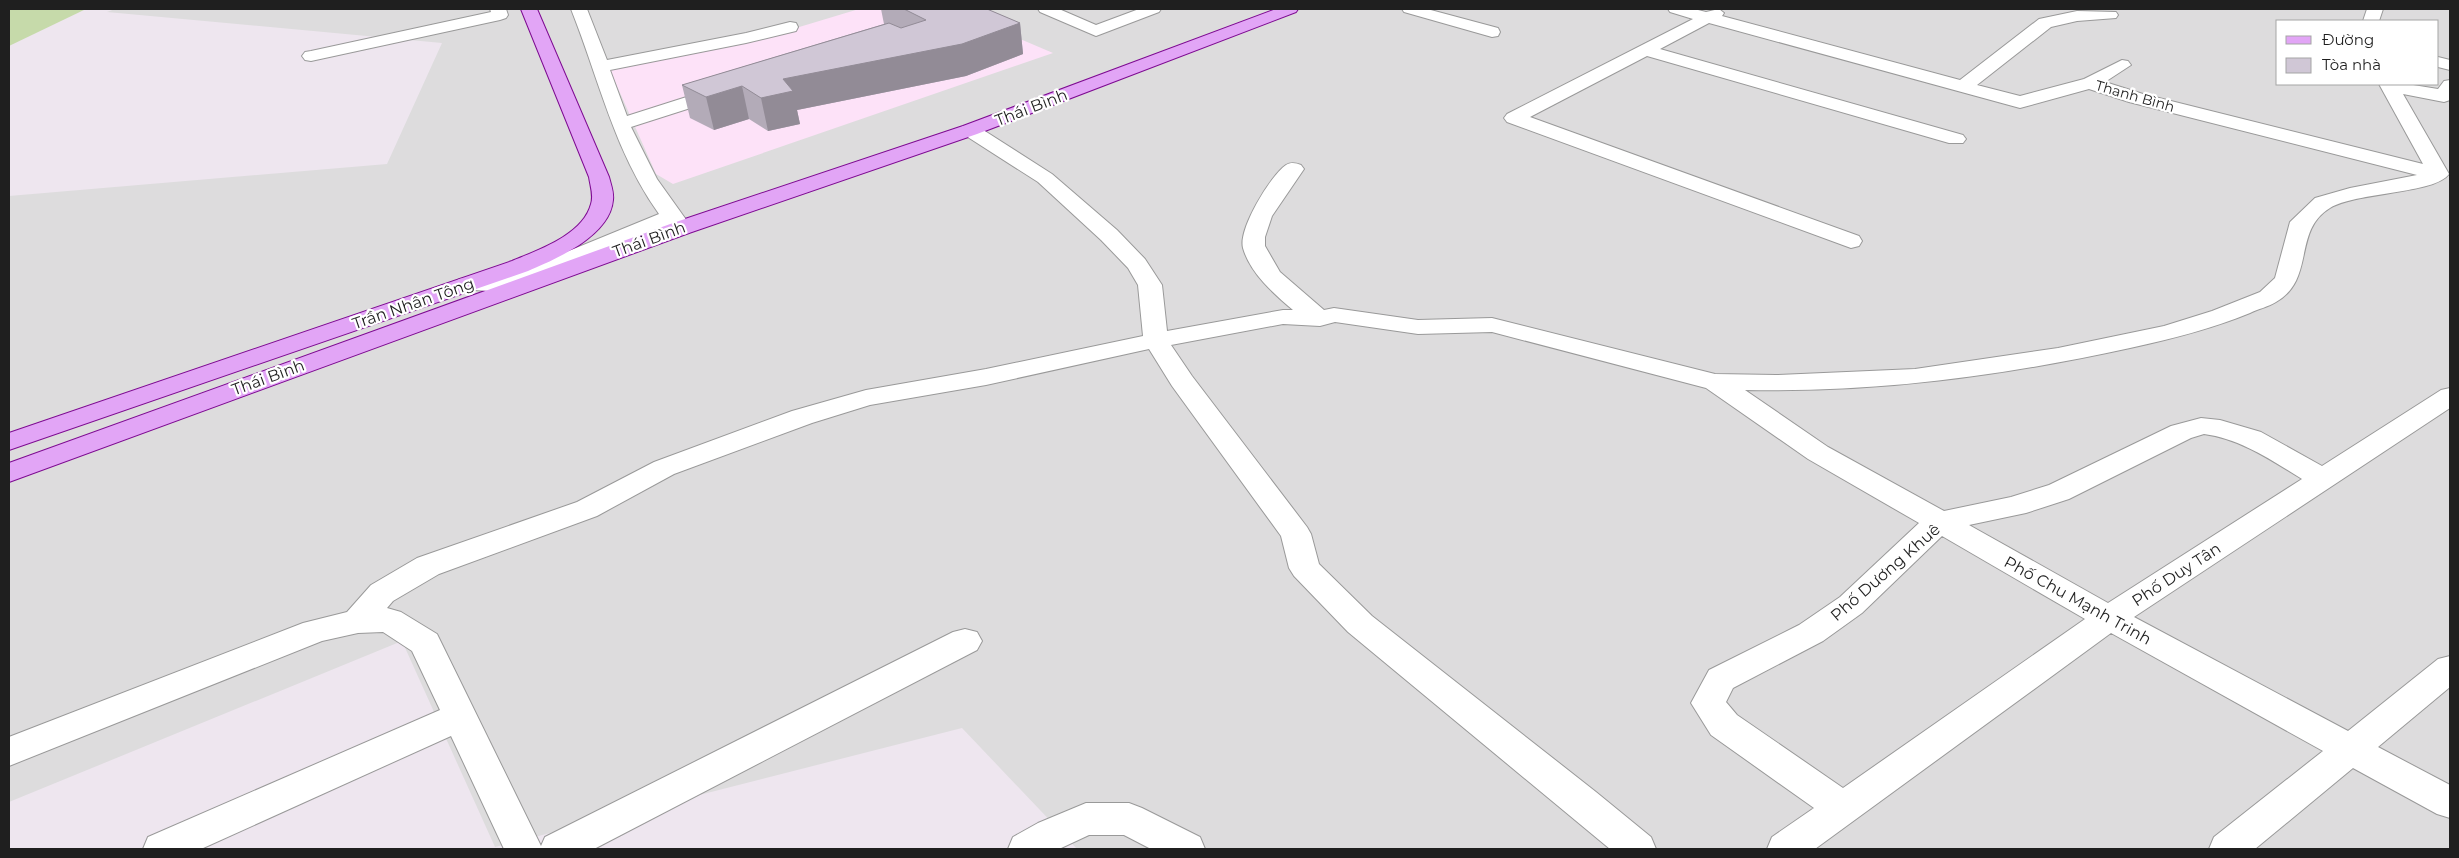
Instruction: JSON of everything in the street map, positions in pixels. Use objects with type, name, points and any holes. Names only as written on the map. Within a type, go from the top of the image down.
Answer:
[{"type":"main road","name":"Trần Nhân Tông","points":[[9,442],[520,266],[553,251],[574,238],[590,224],[602,205],[599,177],[529,9]]},
{"type":"main road","name":"Thái Bình","points":[[9,472],[676,222],[970,130],[1290,9]]},
{"type":"street","points":[[311,56],[500,15],[498,9]]},
{"type":"street","points":[[467,284],[488,284],[520,279],[676,222],[650,187],[620,124],[602,66],[579,9]]},
{"type":"street","points":[[1046,9],[1096,32],[1154,9]]},
{"type":"street","points":[[1410,9],[1492,32]]},
{"type":"street","name":"Thanh Bình","points":[[1676,9],[1716,13],[1963,87],[2020,102],[2090,83],[2136,98],[2444,175]]},
{"type":"street","points":[[1716,13],[1514,118],[1851,241]]},
{"type":"street","points":[[1963,87],[2045,23],[2077,16],[2110,15]]},
{"type":"street","points":[[602,66],[790,27]]},
{"type":"street","points":[[1646,50],[1956,139]]},
{"type":"street","points":[[2090,83],[2122,64]]},
{"type":"street","points":[[358,621],[382,593],[428,566],[588,509],[664,468],[793,421],[866,398],[986,378],[1077,356],[1283,317],[1320,320],[1334,315],[1418,327],[1492,325],[1715,382],[1776,383],[1915,377],[2058,356],[2170,332],[2221,316],[2268,297],[2286,280],[2301,222],[2323,203],[2350,194],[2444,175],[2388,85]]},
{"type":"street","points":[[2388,85],[2444,96],[2450,85]]},
{"type":"street","points":[[620,124],[742,86]]},
{"type":"street","points":[[970,130],[1045,178],[1109,235],[1137,264],[1150,285],[1156,341],[1181,380],[1296,534],[1305,568],[1360,624],[1583,803],[1637,849]]},
{"type":"street","points":[[1294,169],[1273,193],[1257,224],[1254,245],[1266,267],[1291,297],[1320,320]]},
{"type":"street","name":"Phố Chu Mạnh Trinh","points":[[1715,382],[1818,453],[2109,618],[2352,748],[2450,804]]},
{"type":"street","name":"Phố Duy Tân","points":[[1786,849],[2109,618],[2450,396]]},
{"type":"street","name":"Phố Dương Khuê","points":[[1843,808],[1724,725],[1708,703],[1721,679],[1811,633],[1851,605],[1939,522],[2016,506],[2059,492],[2181,432],[2202,426],[2228,430],[2252,439],[2324,479]]},
{"type":"street","points":[[9,752],[315,631],[358,621],[388,620],[425,643],[523,849]]},
{"type":"street","points":[[559,849],[965,641]]},
{"type":"street","points":[[2228,849],[2450,668]]},
{"type":"street","points":[[162,849],[459,717]]},
{"type":"street","points":[[1027,849],[1052,834],[1086,820],[1129,819],[1186,849]]},
{"type":"shaded area","points":[[9,9],[86,9],[9,46]]},
{"type":"shaded area","points":[[115,9],[2450,9],[2450,849],[1077,849],[962,728],[495,847],[402,641],[9,802],[9,196],[387,164],[442,43],[107,12]]},
{"type":"shaded area","points":[[859,9],[949,9],[1053,53],[673,184],[656,174],[609,68],[750,42]]},
{"type":"building","points":[[904,9],[987,9],[1020,23],[962,44],[783,79],[793,91],[761,98],[742,86],[706,97],[682,85],[889,23],[901,28],[926,20]]}]
